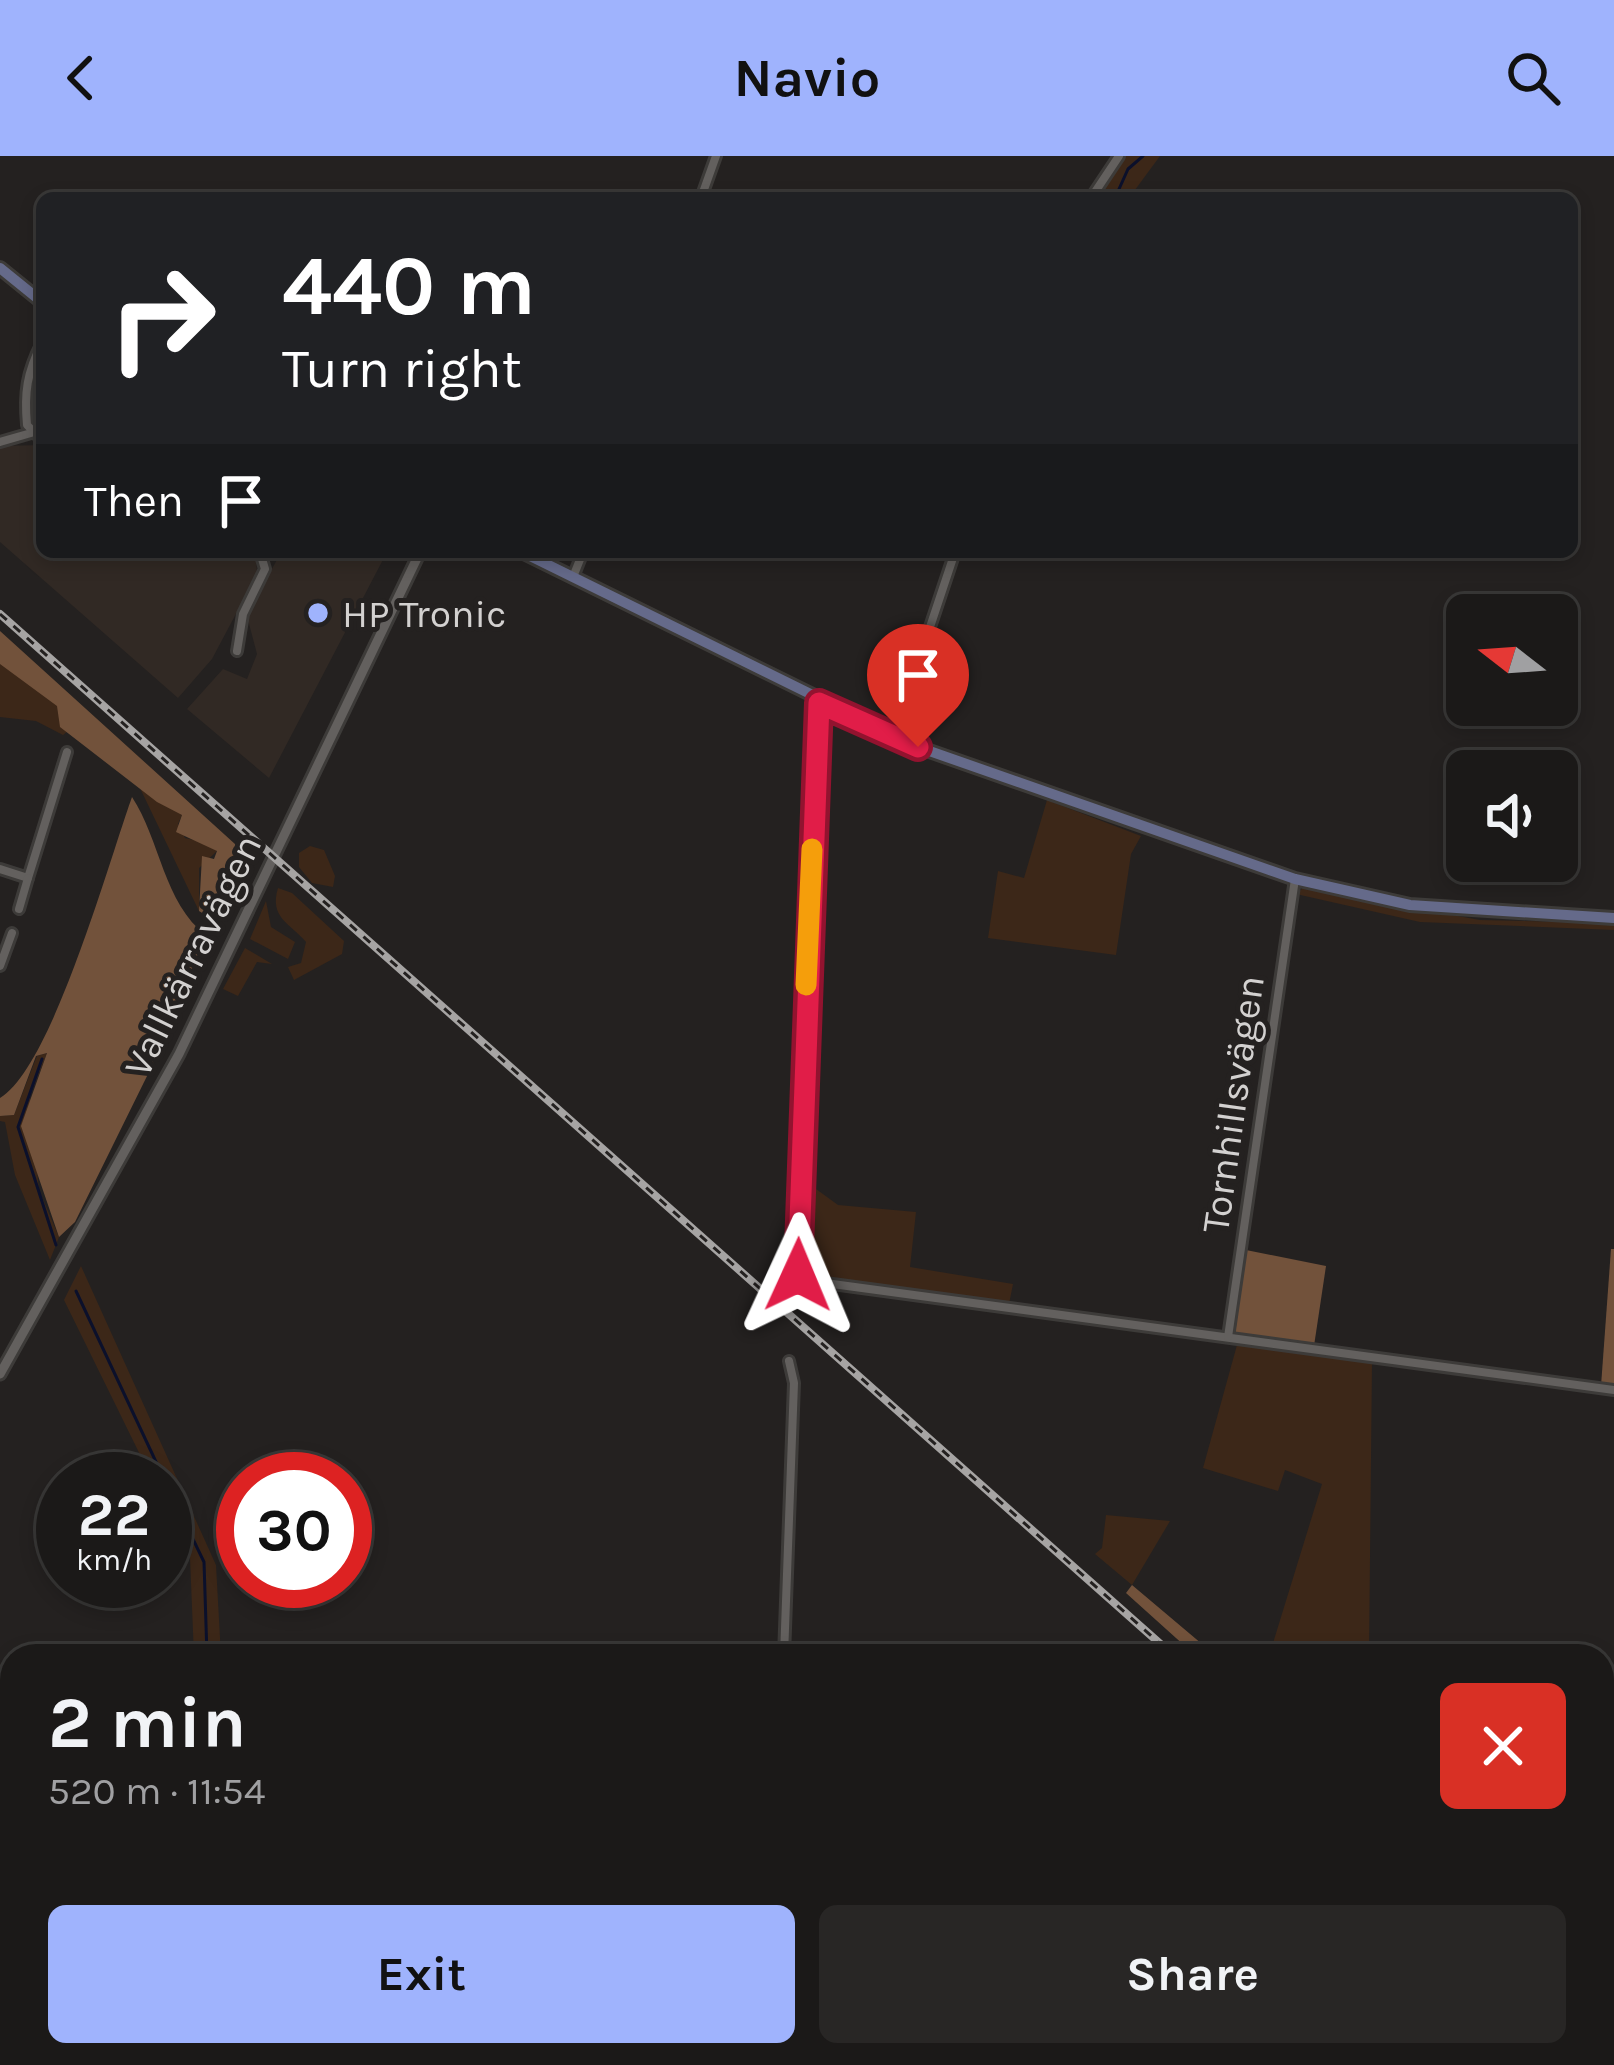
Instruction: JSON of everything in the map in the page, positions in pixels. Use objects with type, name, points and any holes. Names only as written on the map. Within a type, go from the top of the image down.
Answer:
[{"type":"main road","points":[[0,268],[36,297]]},
{"type":"main road","points":[[534,558],[893,736],[1295,879],[1410,905],[1614,918]]},
{"type":"street","points":[[703,192],[716,156]]},
{"type":"street","points":[[1094,192],[1119,156]]},
{"type":"street","points":[[31,433],[26,381],[36,357]]},
{"type":"street","points":[[0,442],[31,433],[36,436]]},
{"type":"street","points":[[238,651],[243,614],[265,569],[262,558]]},
{"type":"street","name":"Vallkärravägen","points":[[0,1374],[179,1054],[416,558]]},
{"type":"street","points":[[573,577],[581,558]]},
{"type":"street","points":[[893,736],[953,558]]},
{"type":"street","points":[[819,703],[796,1252],[803,1280],[1614,1390]]},
{"type":"street","points":[[19,909],[67,752]]},
{"type":"street","points":[[0,868],[28,878]]},
{"type":"street","name":"Tornhillsvägen","points":[[1228,1337],[1295,879]]},
{"type":"street","points":[[0,966],[12,933]]},
{"type":"street","points":[[784,1644],[794,1383],[788,1361]]},
{"type":"shaded area","points":[[1122,156],[1160,156],[1133,192],[1098,192]]},
{"type":"shaded area","points":[[36,445],[36,558],[256,558],[257,574],[212,659],[178,698],[0,542],[0,446]]},
{"type":"shaded area","points":[[278,558],[384,558],[269,778],[187,709],[223,669],[247,679],[257,654],[247,616]]},
{"type":"shaded area","points":[[0,631],[246,854],[241,879],[217,922],[199,911],[202,856],[214,859],[217,851],[176,832],[182,815],[157,802],[60,727],[57,706],[0,664]]},
{"type":"shaded area","points":[[0,641],[85,717],[63,735],[36,721],[0,717]]},
{"type":"shaded area","points":[[139,786],[182,815],[178,824],[185,838],[208,843],[217,851],[199,868],[199,911]]},
{"type":"shaded area","points":[[132,797],[181,906],[206,935],[150,1070],[75,1222],[59,1237],[21,1126],[47,1053],[36,1056],[14,1115],[0,1116],[0,1098],[20,1079],[59,1006]]},
{"type":"shaded area","points":[[1047,800],[1141,836],[1131,854],[1116,955],[988,938],[998,871],[1024,878]]},
{"type":"shaded area","points":[[310,846],[324,850],[335,876],[333,887],[312,883],[299,867],[299,853]]},
{"type":"shaded area","points":[[278,888],[292,893],[344,941],[342,954],[294,980],[288,967],[301,963],[306,942],[279,913]]},
{"type":"shaded area","points":[[1303,888],[1480,920],[1614,923],[1614,930],[1420,922],[1296,894]]},
{"type":"shaded area","points":[[266,901],[271,927],[295,942],[288,959],[250,939]]},
{"type":"shaded area","points":[[245,948],[272,964],[257,962],[238,996],[223,989]]},
{"type":"shaded area","points":[[47,1053],[30,1097],[39,1190],[59,1237],[50,1260],[15,1175],[5,1122],[0,1121],[0,1116],[14,1115],[37,1056]]},
{"type":"shaded area","points":[[805,1181],[838,1205],[916,1212],[910,1267],[1013,1284],[1009,1304],[807,1277],[802,1269]]},
{"type":"shaded area","points":[[1614,1249],[1614,1387],[1601,1386]]},
{"type":"shaded area","points":[[1246,1250],[1326,1266],[1314,1346],[1235,1334]]},
{"type":"shaded area","points":[[81,1266],[165,1452],[139,1452],[64,1300]]},
{"type":"shaded area","points":[[1237,1345],[1372,1361],[1369,1644],[1273,1644],[1322,1484],[1285,1470],[1278,1491],[1203,1468]]},
{"type":"shaded area","points":[[192,1512],[216,1565],[220,1644],[194,1644]]},
{"type":"shaded area","points":[[1106,1515],[1170,1521],[1132,1585],[1095,1554],[1102,1548]]},
{"type":"shaded area","points":[[1132,1585],[1203,1644],[1183,1644],[1126,1593]]},
{"type":"waterway","points":[[1118,192],[1128,169],[1143,156]]},
{"type":"waterway","points":[[42,1059],[18,1127],[56,1245]]},
{"type":"waterway","points":[[76,1291],[151,1452]]},
{"type":"waterway","points":[[192,1537],[204,1562],[207,1644]]},
{"type":"railway","points":[[0,614],[1160,1644]]},
{"type":"slow traffic","points":[[806,985],[812,849]]},
{"type":"place","name":"HP Tronic","points":[[318,613]]},
{"type":"route","points":[[798,1275],[819,703],[918,747]]}]
